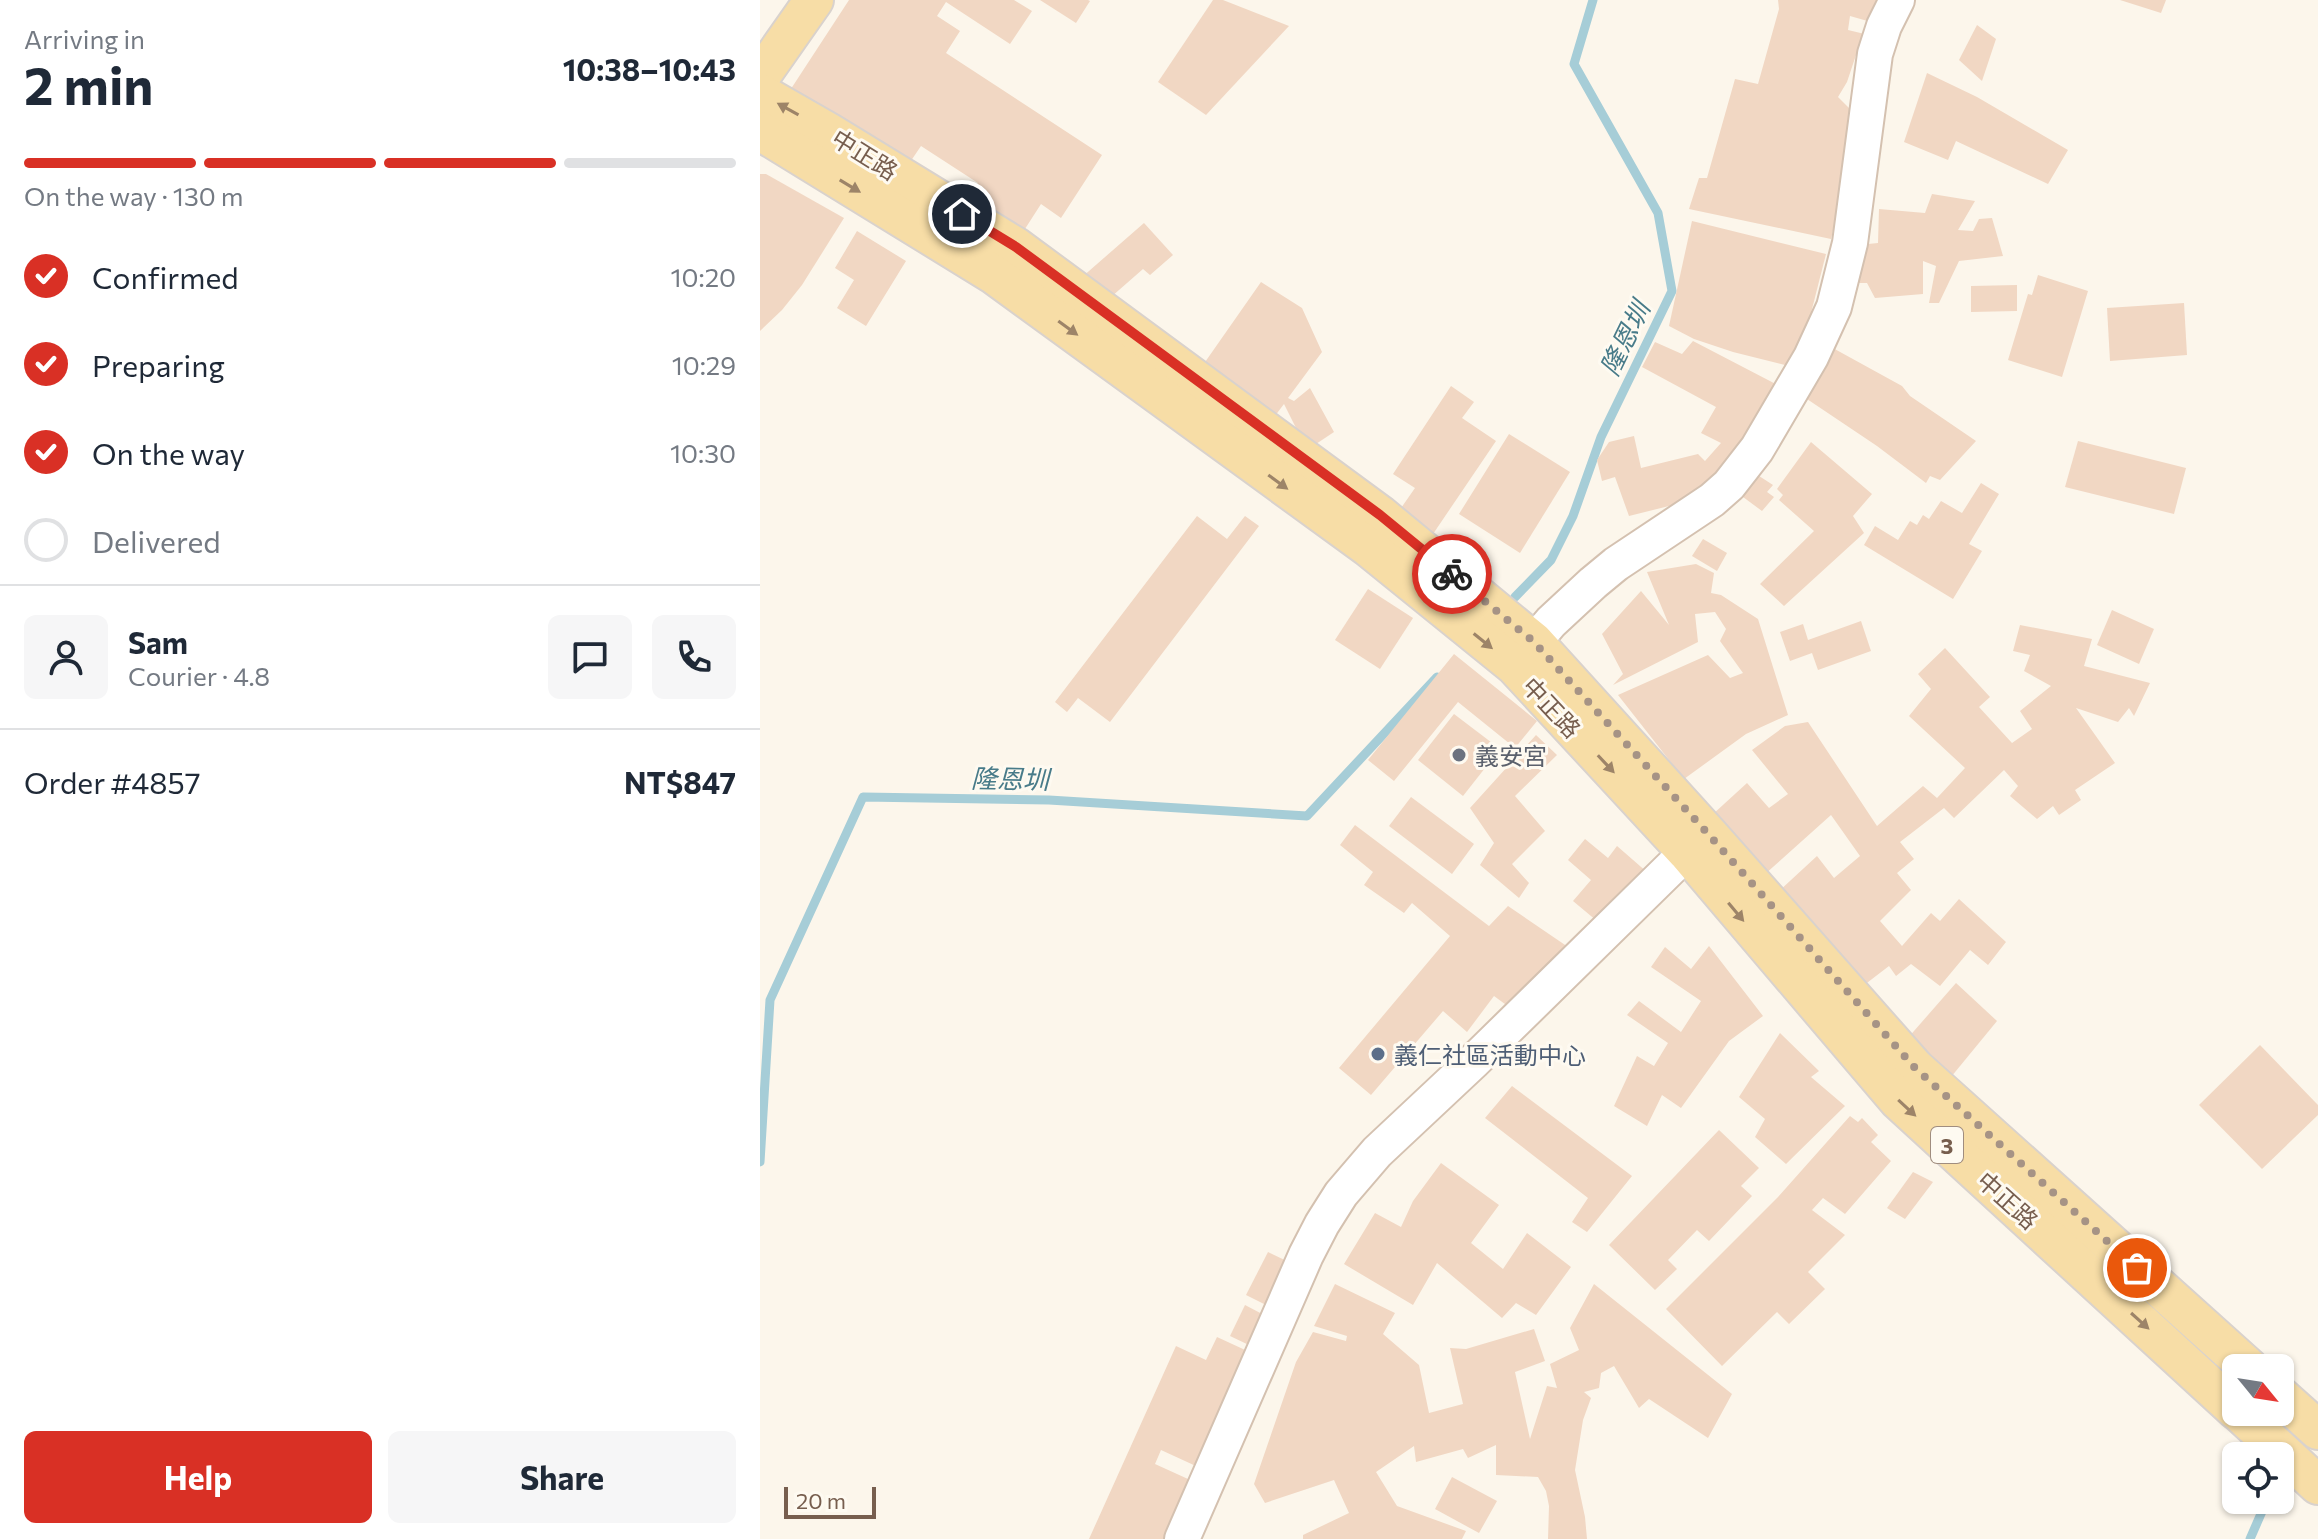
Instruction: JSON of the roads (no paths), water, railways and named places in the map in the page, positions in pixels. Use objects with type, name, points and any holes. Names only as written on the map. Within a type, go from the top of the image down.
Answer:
[{"type":"main road","points":[[760,77],[814,0]]},
{"type":"main road","name":"中正路","points":[[760,93],[1016,247],[1380,515],[1524,654],[1698,844],[1915,1068],[2233,1354]]},
{"type":"main road","name":"中正路","points":[[760,131],[993,274],[1368,547],[1524,654]]},
{"type":"main road","name":"中正路","points":[[1698,844],[1898,1100],[2222,1397]]},
{"type":"main road","points":[[2294,1409],[2318,1430]]},
{"type":"main road","name":"中正路","points":[[2253,1426],[2318,1485]]},
{"type":"street","points":[[1524,654],[1551,622],[1616,564],[1712,500],[1729,485],[1757,449],[1811,357],[1834,307],[1844,275],[1875,54],[1897,0]]},
{"type":"street","points":[[1182,1539],[1306,1255],[1341,1194],[1377,1152],[1698,844]]},
{"type":"waterway","name":"隆恩圳","points":[[1515,597],[1551,560],[1573,516],[1601,437],[1672,291],[1658,213],[1574,64],[1593,0]]},
{"type":"waterway","name":"隆恩圳","points":[[760,1162],[770,1000],[863,797],[1049,800],[1307,816],[1437,677]]},
{"type":"waterway","points":[[2250,1539],[2261,1514]]},
{"type":"place","name":"義安宮","points":[[1459,755]]},
{"type":"place","name":"義仁社區活動中心","points":[[1378,1054]]}]
